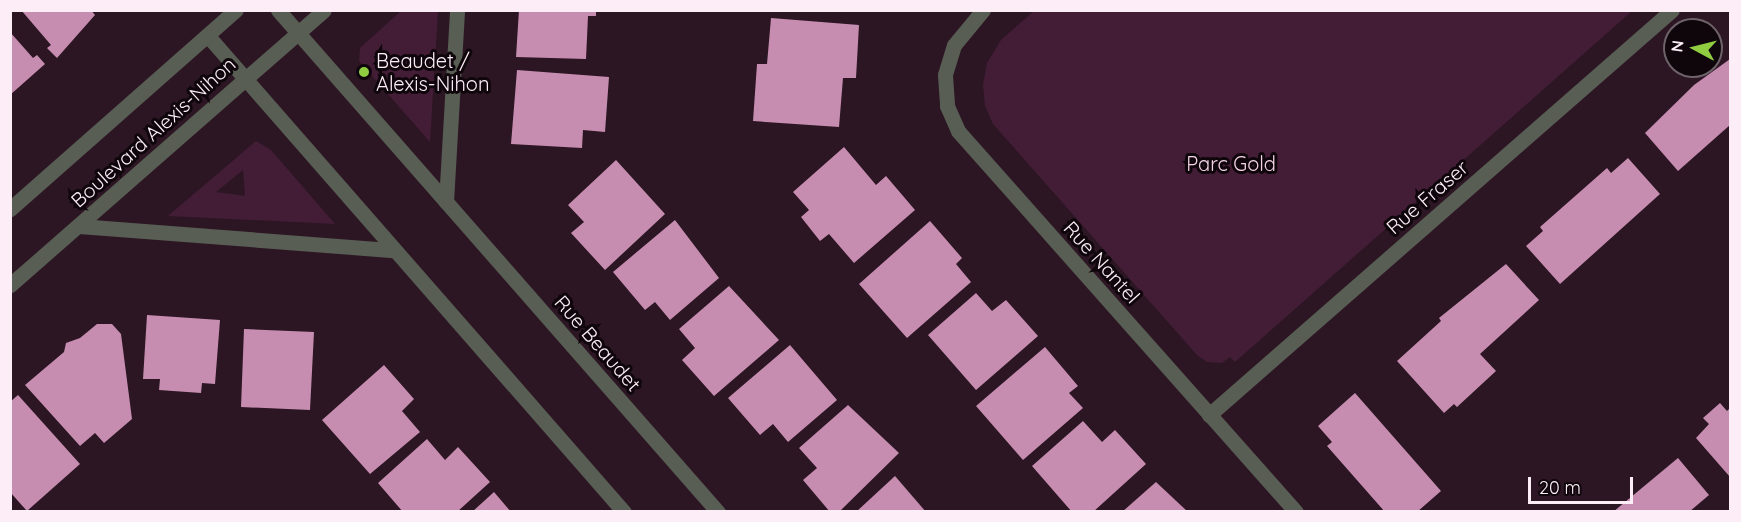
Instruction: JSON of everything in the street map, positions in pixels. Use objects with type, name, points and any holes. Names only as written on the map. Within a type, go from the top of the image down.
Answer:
[{"type":"street","name":"Boulevard Alexis-Nihon","points":[[10,209],[236,10]]},
{"type":"street","name":"Rue Beaudet","points":[[279,10],[718,512]]},
{"type":"street","name":"Boulevard Alexis-Nihon","points":[[10,285],[324,10]]},
{"type":"street","points":[[446,202],[457,10]]},
{"type":"street","name":"Rue Fraser","points":[[1209,415],[1672,10]]},
{"type":"street","name":"Rue Nantel","points":[[978,15],[954,45],[945,75],[947,106],[958,131],[1296,512]]},
{"type":"street","points":[[208,36],[624,512]]},
{"type":"street","points":[[79,226],[393,250]]},
{"type":"green space","points":[[401,11],[438,11],[430,142],[359,61],[360,48]]},
{"type":"green space","name":"Parc Gold","points":[[1034,11],[1632,11],[1235,362],[1230,357],[1222,363],[1207,362],[1197,355],[993,124],[985,106],[983,85],[987,63],[1001,40]]},
{"type":"green space","points":[[256,141],[271,150],[335,224],[168,216]],"holes":[[[243,170],[245,196],[216,192]]]},
{"type":"building","points":[[21,10],[91,10],[95,15],[57,58],[47,48],[51,45]]},
{"type":"building","points":[[519,10],[596,10],[596,16],[588,16],[586,59],[516,57]]},
{"type":"building","points":[[771,18],[859,25],[856,78],[843,78],[839,127],[753,121],[757,64],[767,64]]},
{"type":"building","points":[[10,32],[33,58],[37,55],[45,64],[10,95]]},
{"type":"building","points":[[1730,59],[1730,125],[1678,171],[1645,133],[1704,78],[1723,78],[1723,64]]},
{"type":"building","points":[[517,70],[609,77],[605,132],[583,130],[582,148],[511,144]]},
{"type":"building","points":[[844,147],[876,185],[886,176],[915,210],[854,263],[829,234],[820,241],[801,217],[809,210],[793,192]]},
{"type":"building","points":[[1628,158],[1660,194],[1560,284],[1526,246],[1543,231],[1540,227],[1607,168],[1611,173]]},
{"type":"building","points":[[616,160],[665,214],[605,270],[571,233],[584,222],[568,205]]},
{"type":"building","points":[[675,220],[719,278],[670,320],[655,302],[645,310],[613,272]]},
{"type":"building","points":[[930,221],[962,258],[956,264],[971,282],[907,338],[859,284]]},
{"type":"building","points":[[1506,264],[1539,300],[1480,354],[1496,371],[1457,407],[1454,404],[1444,413],[1397,361],[1441,321],[1439,318]]},
{"type":"building","points":[[729,286],[779,340],[714,396],[682,360],[695,348],[679,329]]},
{"type":"building","points":[[976,293],[992,311],[1006,300],[1038,336],[976,390],[928,335]]},
{"type":"building","points":[[147,315],[220,320],[215,384],[202,383],[201,393],[159,390],[160,379],[143,379]]},
{"type":"building","points":[[97,324],[112,324],[121,334],[132,419],[104,443],[95,433],[80,446],[25,385],[64,352],[66,343],[80,338]]},
{"type":"building","points":[[244,329],[314,332],[310,410],[241,407]]},
{"type":"building","points":[[790,345],[837,400],[788,442],[773,424],[760,435],[728,398]]},
{"type":"building","points":[[1045,347],[1078,386],[1069,393],[1083,408],[1023,460],[976,406]]},
{"type":"building","points":[[384,365],[414,399],[402,411],[420,432],[370,474],[322,420]]},
{"type":"building","points":[[1355,393],[1441,491],[1417,512],[1385,512],[1327,446],[1332,442],[1318,426]]},
{"type":"building","points":[[18,395],[80,464],[27,511],[10,492],[10,402]]},
{"type":"building","points":[[1720,403],[1727,411],[1730,408],[1730,477],[1696,438],[1709,424],[1703,418]]},
{"type":"building","points":[[848,405],[899,453],[839,512],[830,512],[803,480],[817,468],[799,448]]},
{"type":"building","points":[[1083,421],[1102,442],[1115,430],[1146,464],[1093,512],[1072,512],[1032,466]]},
{"type":"building","points":[[427,439],[445,460],[458,447],[490,482],[457,512],[403,512],[378,483]]},
{"type":"building","points":[[1678,458],[1709,495],[1689,512],[1613,512]]},
{"type":"building","points":[[895,476],[926,512],[856,512]]},
{"type":"building","points":[[1156,482],[1188,512],[1122,512]]},
{"type":"building","points":[[494,492],[511,512],[472,512]]},
{"type":"place","name":"Beaudet / Alexis-Nihon","points":[[364,72]]}]
